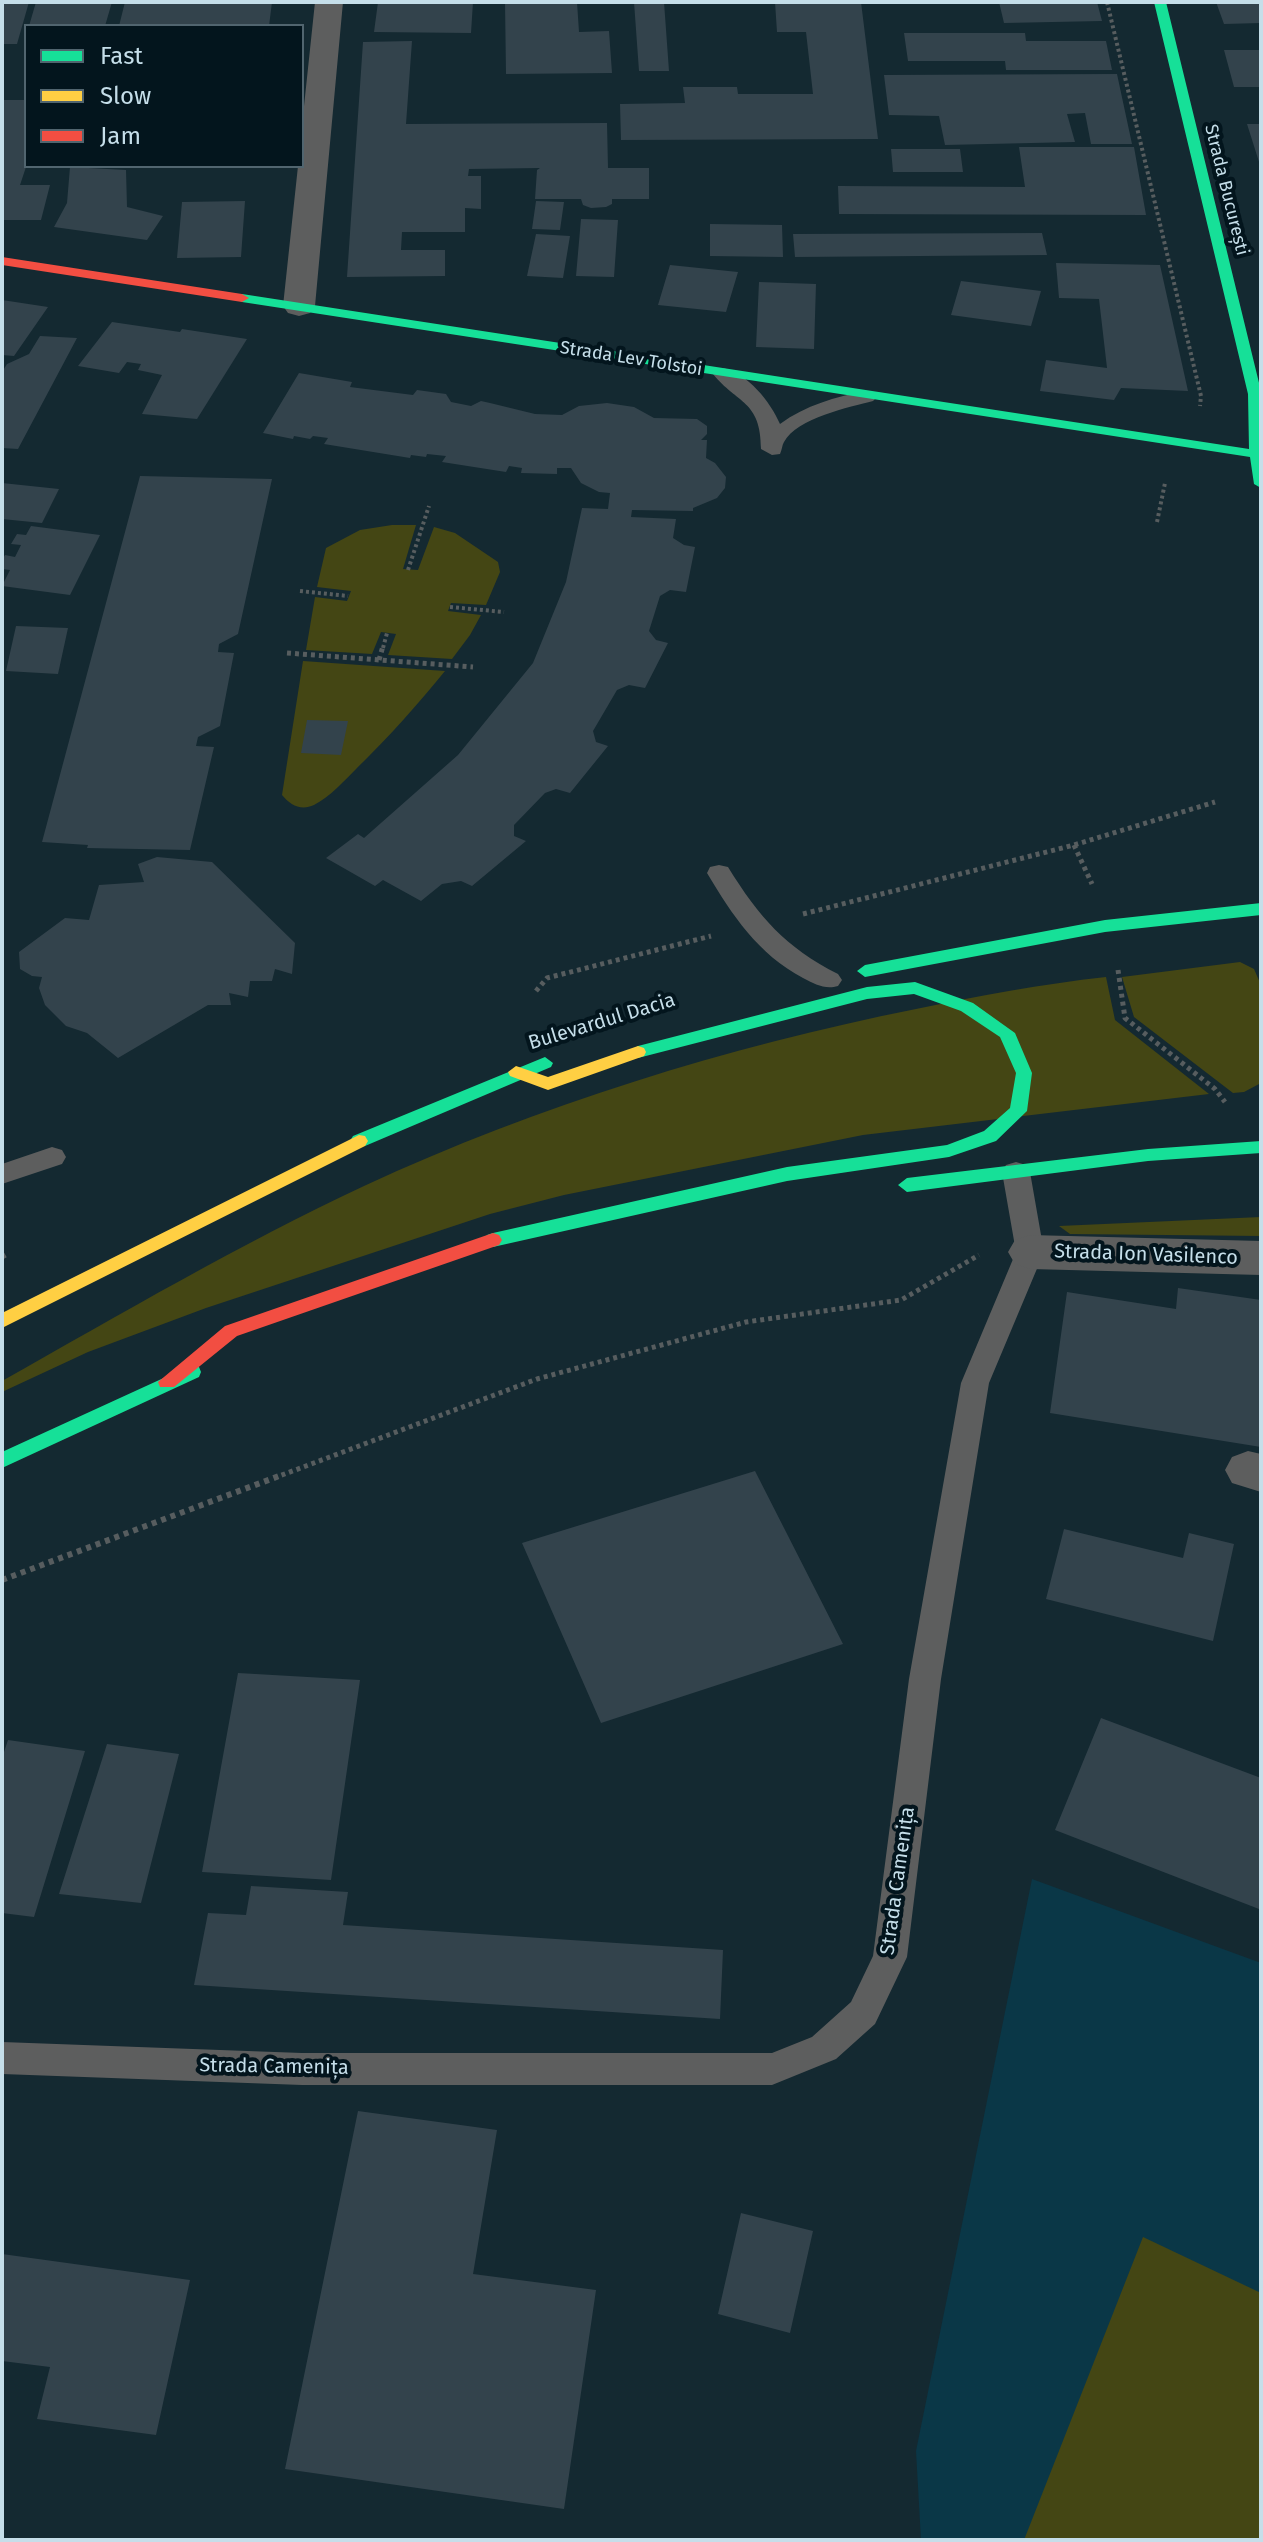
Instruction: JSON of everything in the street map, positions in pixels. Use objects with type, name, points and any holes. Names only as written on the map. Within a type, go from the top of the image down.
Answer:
[{"type":"main road","name":"Strada București","points":[[1160,2],[1255,394],[1259,464]]},
{"type":"main road","name":"Strada Lev Tolstoi","points":[[2,261],[866,397],[1259,464]]},
{"type":"main road","points":[[800,988],[1036,937],[1210,912],[1261,909]]},
{"type":"main road","points":[[167,1382],[231,1331],[475,1244],[787,1174],[949,1151],[990,1136],[1018,1111],[1024,1073],[1007,1033],[967,1007],[915,988],[867,993],[724,1027],[619,1057],[548,1084],[516,1072]]},
{"type":"main road","name":"Bulevardul Dacia","points":[[2,1321],[329,1154],[516,1072],[559,1058]]},
{"type":"main road","points":[[891,1187],[1148,1155],[1261,1147]]},
{"type":"main road","points":[[2,1460],[167,1382],[221,1362]]},
{"type":"street","points":[[299,306],[329,2]]},
{"type":"street","name":"Strada Ion Vasilenco","points":[[1030,1252],[1261,1258]]},
{"type":"lane","points":[[723,374],[753,396],[763,411],[772,444],[789,424],[810,411],[866,397]]},
{"type":"lane","points":[[719,873],[757,932],[790,960],[829,980]]},
{"type":"lane","points":[[2,1174],[52,1157]]},
{"type":"lane","points":[[1016,1172],[1030,1252]]},
{"type":"lane","name":"Strada Camenița","points":[[2,2058],[302,2069],[772,2069],[824,2048],[863,2013],[890,1957],[925,1679],[975,1383],[1030,1252]]},
{"type":"path","points":[[1107,2],[1201,396],[1201,405],[1196,412]]},
{"type":"path","points":[[1157,522],[1165,483]]},
{"type":"path","points":[[408,570],[429,506]]},
{"type":"path","points":[[300,591],[348,596]]},
{"type":"path","points":[[450,607],[504,612]]},
{"type":"path","points":[[379,660],[387,633]]},
{"type":"path","points":[[287,653],[473,667]]},
{"type":"path","points":[[790,917],[1074,845],[1215,802]]},
{"type":"path","points":[[1074,845],[1088,871],[1095,894]]},
{"type":"path","points":[[536,991],[547,978],[713,935]]},
{"type":"path","points":[[1117,969],[1125,1018],[1215,1089],[1225,1102]]},
{"type":"path","points":[[2,1580],[537,1379],[746,1322],[901,1300],[985,1251]]},
{"type":"path","points":[[2,1257],[9,1253]]},
{"type":"shaded area","points":[[416,525],[403,569],[418,570],[434,527],[455,533],[498,562],[500,572],[486,605],[451,603],[448,611],[481,615],[470,635],[452,659],[388,655],[396,634],[381,632],[372,654],[306,650],[315,597],[347,601],[351,591],[317,587],[326,548],[360,530]]},
{"type":"shaded area","points":[[303,661],[445,671],[392,733],[342,783],[320,802],[300,807],[282,795]]},
{"type":"shaded area","points":[[1240,962],[1254,969],[1261,985],[1261,1083],[1244,1092],[1233,1093],[1134,1017],[1122,977]]},
{"type":"shaded area","points":[[1106,977],[1115,1020],[1209,1094],[863,1135],[564,1195],[490,1214],[206,1308],[88,1352],[2,1392],[2,1381],[318,1208],[430,1157],[566,1104],[704,1060],[845,1024],[1034,987]]},
{"type":"shaded area","points":[[1261,1217],[1261,1236],[1070,1234],[1059,1226]]},
{"type":"shaded area","points":[[1032,1879],[1261,1963],[1261,2540],[921,2540],[916,2451]]},
{"type":"shaded area","points":[[1143,2237],[1261,2293],[1261,2540],[1024,2540]]},
{"type":"building","points":[[2,2],[29,2],[17,44],[2,44]]},
{"type":"building","points":[[36,2],[112,2],[106,24],[30,24]]},
{"type":"building","points":[[125,2],[272,2],[269,24],[120,24]]},
{"type":"building","points":[[378,2],[473,2],[471,33],[374,32]]},
{"type":"building","points":[[505,2],[577,2],[579,32],[609,31],[612,73],[506,74]]},
{"type":"building","points":[[634,2],[664,2],[669,71],[639,71]]},
{"type":"building","points":[[775,2],[861,2],[878,139],[621,140],[620,104],[685,103],[683,87],[737,87],[738,94],[813,94],[806,32],[777,32]]},
{"type":"building","points":[[999,2],[1097,2],[1102,21],[1004,23]]},
{"type":"building","points":[[1216,2],[1261,2],[1261,23],[1224,24]]},
{"type":"building","points":[[904,33],[1025,33],[1026,41],[1106,41],[1112,70],[1006,70],[1005,61],[908,61]]},
{"type":"building","points":[[412,41],[406,124],[607,123],[608,168],[649,168],[649,199],[612,199],[612,204],[606,207],[591,208],[583,205],[581,199],[535,199],[537,170],[540,168],[469,169],[468,176],[481,176],[481,209],[465,208],[465,232],[402,232],[401,250],[445,250],[445,276],[347,277],[363,42]]},
{"type":"building","points":[[1224,50],[1261,50],[1261,87],[1234,87]]},
{"type":"building","points":[[1117,74],[1132,144],[1091,144],[1085,113],[1067,114],[1075,142],[945,145],[939,116],[889,115],[884,75]]},
{"type":"building","points":[[2,100],[24,100],[26,168],[20,185],[50,185],[41,220],[2,220]]},
{"type":"building","points":[[1247,124],[1261,124],[1261,165],[1260,165]]},
{"type":"building","points":[[1019,147],[1134,147],[1146,215],[839,214],[838,186],[1025,187]]},
{"type":"building","points":[[891,149],[960,149],[963,172],[893,172]]},
{"type":"building","points":[[70,168],[126,170],[127,207],[163,216],[147,240],[54,227],[67,203]]},
{"type":"building","points":[[245,201],[241,257],[177,258],[182,202]]},
{"type":"building","points":[[536,201],[564,202],[560,230],[532,229]]},
{"type":"building","points":[[581,219],[618,220],[614,277],[576,276]]},
{"type":"building","points":[[710,224],[782,225],[783,257],[710,256]]},
{"type":"building","points":[[1042,233],[1047,255],[795,257],[793,234]]},
{"type":"building","points":[[536,234],[570,236],[563,278],[527,276]]},
{"type":"building","points":[[1056,263],[1160,265],[1188,391],[1121,388],[1114,400],[1040,391],[1046,360],[1107,368],[1099,299],[1059,298]]},
{"type":"building","points":[[670,265],[738,272],[726,312],[658,305]]},
{"type":"building","points":[[961,281],[1041,291],[1031,326],[951,315]]},
{"type":"building","points":[[759,282],[816,284],[814,349],[756,347]]},
{"type":"building","points":[[2,300],[48,307],[14,356],[2,355]]},
{"type":"building","points":[[112,322],[247,339],[197,419],[142,414],[162,375],[138,370],[141,364],[127,362],[119,373],[78,366]]},
{"type":"building","points":[[40,336],[77,338],[18,449],[2,448],[2,372],[7,364],[29,354]]},
{"type":"building","points":[[299,373],[352,382],[350,387],[413,395],[417,390],[446,394],[451,402],[471,406],[481,401],[535,414],[562,415],[579,406],[607,403],[634,407],[654,418],[697,419],[707,426],[707,434],[701,440],[707,440],[706,458],[715,463],[726,477],[725,488],[717,498],[693,508],[693,511],[632,510],[631,517],[676,519],[673,538],[695,547],[686,592],[670,590],[660,596],[649,631],[656,640],[668,643],[645,688],[629,685],[617,690],[593,731],[596,742],[608,746],[570,793],[556,789],[545,793],[514,825],[514,836],[526,841],[472,886],[461,881],[442,884],[421,901],[383,880],[375,886],[326,858],[358,834],[364,838],[458,755],[533,663],[566,582],[582,508],[608,509],[610,493],[599,492],[581,483],[571,468],[557,468],[557,474],[521,473],[522,468],[509,466],[506,472],[442,462],[446,456],[427,454],[426,457],[411,455],[410,458],[324,444],[328,438],[294,436],[293,439],[263,433]]},
{"type":"building","points":[[140,476],[272,479],[238,634],[219,644],[218,652],[234,653],[220,726],[198,737],[196,746],[214,747],[190,850],[87,848],[88,845],[42,842]]},
{"type":"building","points":[[2,483],[59,489],[42,523],[2,519]]},
{"type":"building","points":[[31,526],[100,535],[70,595],[2,586],[10,570],[2,569],[2,560],[5,555],[15,557],[21,545],[11,544],[17,534],[26,535]]},
{"type":"building","points":[[16,626],[68,628],[58,674],[6,671]]},
{"type":"building","points":[[307,720],[348,721],[341,755],[301,753]]},
{"type":"building","points":[[157,857],[212,862],[295,943],[292,974],[275,969],[272,981],[250,981],[248,997],[229,993],[231,1005],[208,1005],[118,1058],[87,1033],[66,1026],[45,1005],[39,988],[42,977],[32,976],[20,969],[19,952],[65,918],[89,920],[99,885],[144,882],[138,864]]},
{"type":"building","points":[[1178,1288],[1261,1300],[1261,1447],[1050,1413],[1067,1292],[1176,1309]]},
{"type":"building","points":[[755,1471],[843,1644],[601,1723],[522,1543]]},
{"type":"building","points":[[1064,1529],[1183,1558],[1189,1533],[1234,1544],[1213,1641],[1046,1599]]},
{"type":"building","points":[[238,1673],[360,1680],[331,1880],[202,1872]]},
{"type":"building","points":[[1101,1718],[1261,1778],[1259,1909],[1055,1830]]},
{"type":"building","points":[[8,1740],[85,1751],[34,1917],[2,1913],[2,1758]]},
{"type":"building","points":[[107,1744],[179,1754],[141,1903],[59,1894]]},
{"type":"building","points":[[251,1886],[348,1892],[343,1925],[723,1950],[720,2019],[194,1985],[208,1913],[246,1915]]},
{"type":"building","points":[[358,2111],[497,2130],[473,2274],[596,2290],[564,2509],[285,2469]]},
{"type":"building","points":[[741,2213],[813,2231],[790,2333],[718,2314]]},
{"type":"building","points":[[2,2254],[190,2280],[156,2435],[37,2419],[50,2367],[2,2361]]},
{"type":"traffic: fast","points":[[1160,2],[1255,394],[1256,454],[1261,484]]},
{"type":"traffic: fast","points":[[242,298],[1256,454]]},
{"type":"traffic: fast","points":[[865,971],[1105,926],[1261,909]]},
{"type":"traffic: fast","points":[[493,1240],[787,1174],[949,1151],[990,1136],[1018,1111],[1024,1073],[1007,1033],[967,1007],[915,988],[867,993],[638,1052]]},
{"type":"traffic: fast","points":[[359,1141],[545,1063]]},
{"type":"traffic: fast","points":[[907,1185],[1148,1155],[1261,1147]]},
{"type":"traffic: fast","points":[[2,1460],[192,1372]]},
{"type":"traffic: slow","points":[[516,1072],[548,1084],[638,1052]]},
{"type":"traffic: slow","points":[[2,1321],[359,1141]]},
{"type":"traffic: jam","points":[[2,261],[242,298]]},
{"type":"traffic: jam","points":[[167,1382],[231,1331],[493,1240]]}]
